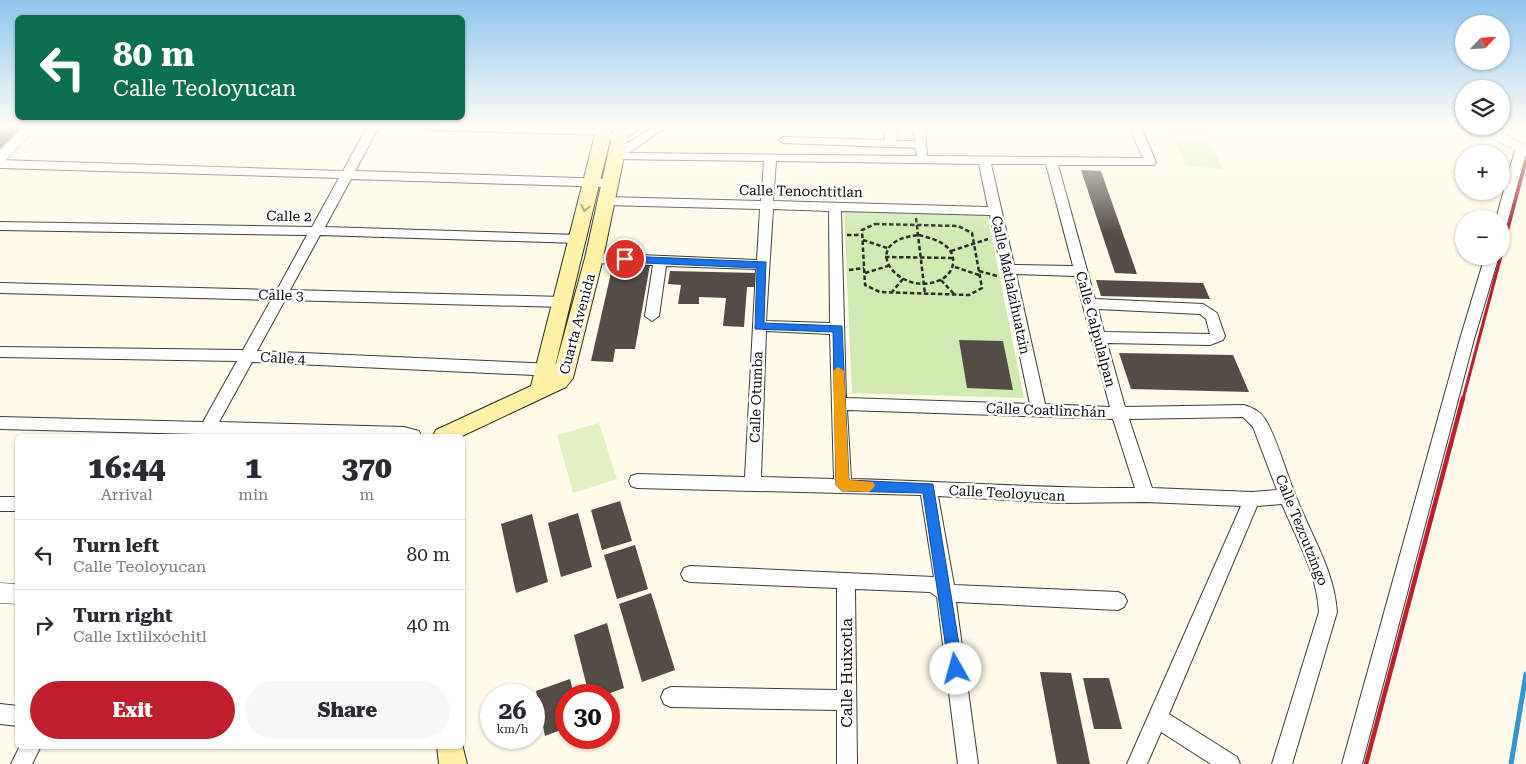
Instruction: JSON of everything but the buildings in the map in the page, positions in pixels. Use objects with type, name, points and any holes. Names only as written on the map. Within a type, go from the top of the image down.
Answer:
[{"type":"main road","name":"Cuarta Avenida","points":[[600,163],[590,183],[578,240],[543,380],[559,382],[566,370],[594,258],[615,163]]},
{"type":"main road","points":[[447,434],[543,380]]},
{"type":"main road","points":[[450,749],[453,764]]},
{"type":"street","points":[[206,432],[246,356],[354,163]]},
{"type":"street","name":"Calle Otumba","points":[[753,485],[762,264],[770,163]]},
{"type":"street","name":"Calle Matlalzihuatzin","points":[[984,163],[1038,410]]},
{"type":"street","name":"Calle Calpulalpan","points":[[1051,163],[1119,413],[1146,495]]},
{"type":"street","points":[[1505,210],[1519,163]]},
{"type":"street","points":[[0,164],[610,183]]},
{"type":"street","name":"Calle Tenochtitlan","points":[[606,201],[995,210]]},
{"type":"street","points":[[836,207],[842,485]]},
{"type":"street","name":"Calle 2","points":[[0,226],[317,231],[578,240]]},
{"type":"street","points":[[594,258],[762,264]]},
{"type":"street","points":[[652,316],[660,260]]},
{"type":"street","points":[[1352,764],[1467,339],[1489,265]]},
{"type":"street","points":[[1008,269],[1080,271]]},
{"type":"street","name":"Calle 3","points":[[0,288],[562,302]]},
{"type":"street","points":[[1089,304],[1207,310],[1212,317],[1218,334],[1214,340],[1098,337]]},
{"type":"street","points":[[759,326],[838,328]]},
{"type":"street","name":"Calle 4","points":[[0,352],[246,356],[543,380]]},
{"type":"street","name":"Calle Coatlinchán","points":[[839,404],[1119,413],[1244,411],[1253,415]]},
{"type":"street","name":"Calle Tezcutzingo","points":[[1253,415],[1260,424],[1287,496],[1325,584],[1329,600],[1328,612],[1282,764]]},
{"type":"street","points":[[0,423],[206,432],[407,434]]},
{"type":"street","name":"Calle Teoloyucan","points":[[636,481],[928,488],[1060,496],[1146,495],[1252,500],[1287,496]]},
{"type":"street","points":[[928,488],[946,593],[968,764]]},
{"type":"street","points":[[1137,764],[1252,500]]},
{"type":"street","points":[[0,504],[15,504]]},
{"type":"street","points":[[690,574],[930,584],[939,587],[946,593],[1118,601]]},
{"type":"street","name":"Calle Huixotla","points":[[846,581],[848,764]]},
{"type":"street","points":[[0,593],[15,594]]},
{"type":"street","points":[[671,697],[846,700]]},
{"type":"street","points":[[0,714],[15,716]]},
{"type":"street","points":[[1158,719],[1230,764]]},
{"type":"street","points":[[22,764],[30,749]]},
{"type":"path","points":[[915,209],[924,294]]},
{"type":"path","points":[[871,225],[962,227],[972,233],[982,288],[969,295],[876,291],[866,285],[863,240],[862,230],[871,225]]},
{"type":"path","points":[[918,235],[934,238],[951,251],[955,267],[948,277],[923,283],[903,279],[888,266],[885,258],[887,248],[899,238],[918,235]]},
{"type":"path","points":[[951,251],[974,242],[1001,236]]},
{"type":"path","points":[[863,240],[887,248]]},
{"type":"path","points":[[885,258],[954,258]]},
{"type":"path","points":[[865,273],[888,266]]},
{"type":"path","points":[[955,267],[980,275]]},
{"type":"path","points":[[891,293],[903,279]]},
{"type":"path","points":[[941,280],[955,294]]},
{"type":"green space","points":[[1184,163],[1220,163],[1223,169],[1186,166]]},
{"type":"green space","points":[[844,211],[987,214],[1024,398],[852,393]]},
{"type":"green space","points":[[599,423],[617,479],[573,493],[557,435]]},
{"type":"waterway","points":[[1511,764],[1526,674]]},
{"type":"railway","points":[[1510,221],[1526,163]]},
{"type":"railway","points":[[1463,399],[1499,265]]},
{"type":"railway","points":[[1366,764],[1463,398]]},
{"type":"slow traffic","points":[[838,371],[842,485],[869,486]]},
{"type":"route","points":[[625,259],[762,264],[759,326],[838,328],[842,485],[928,488],[946,593],[956,669]]}]
